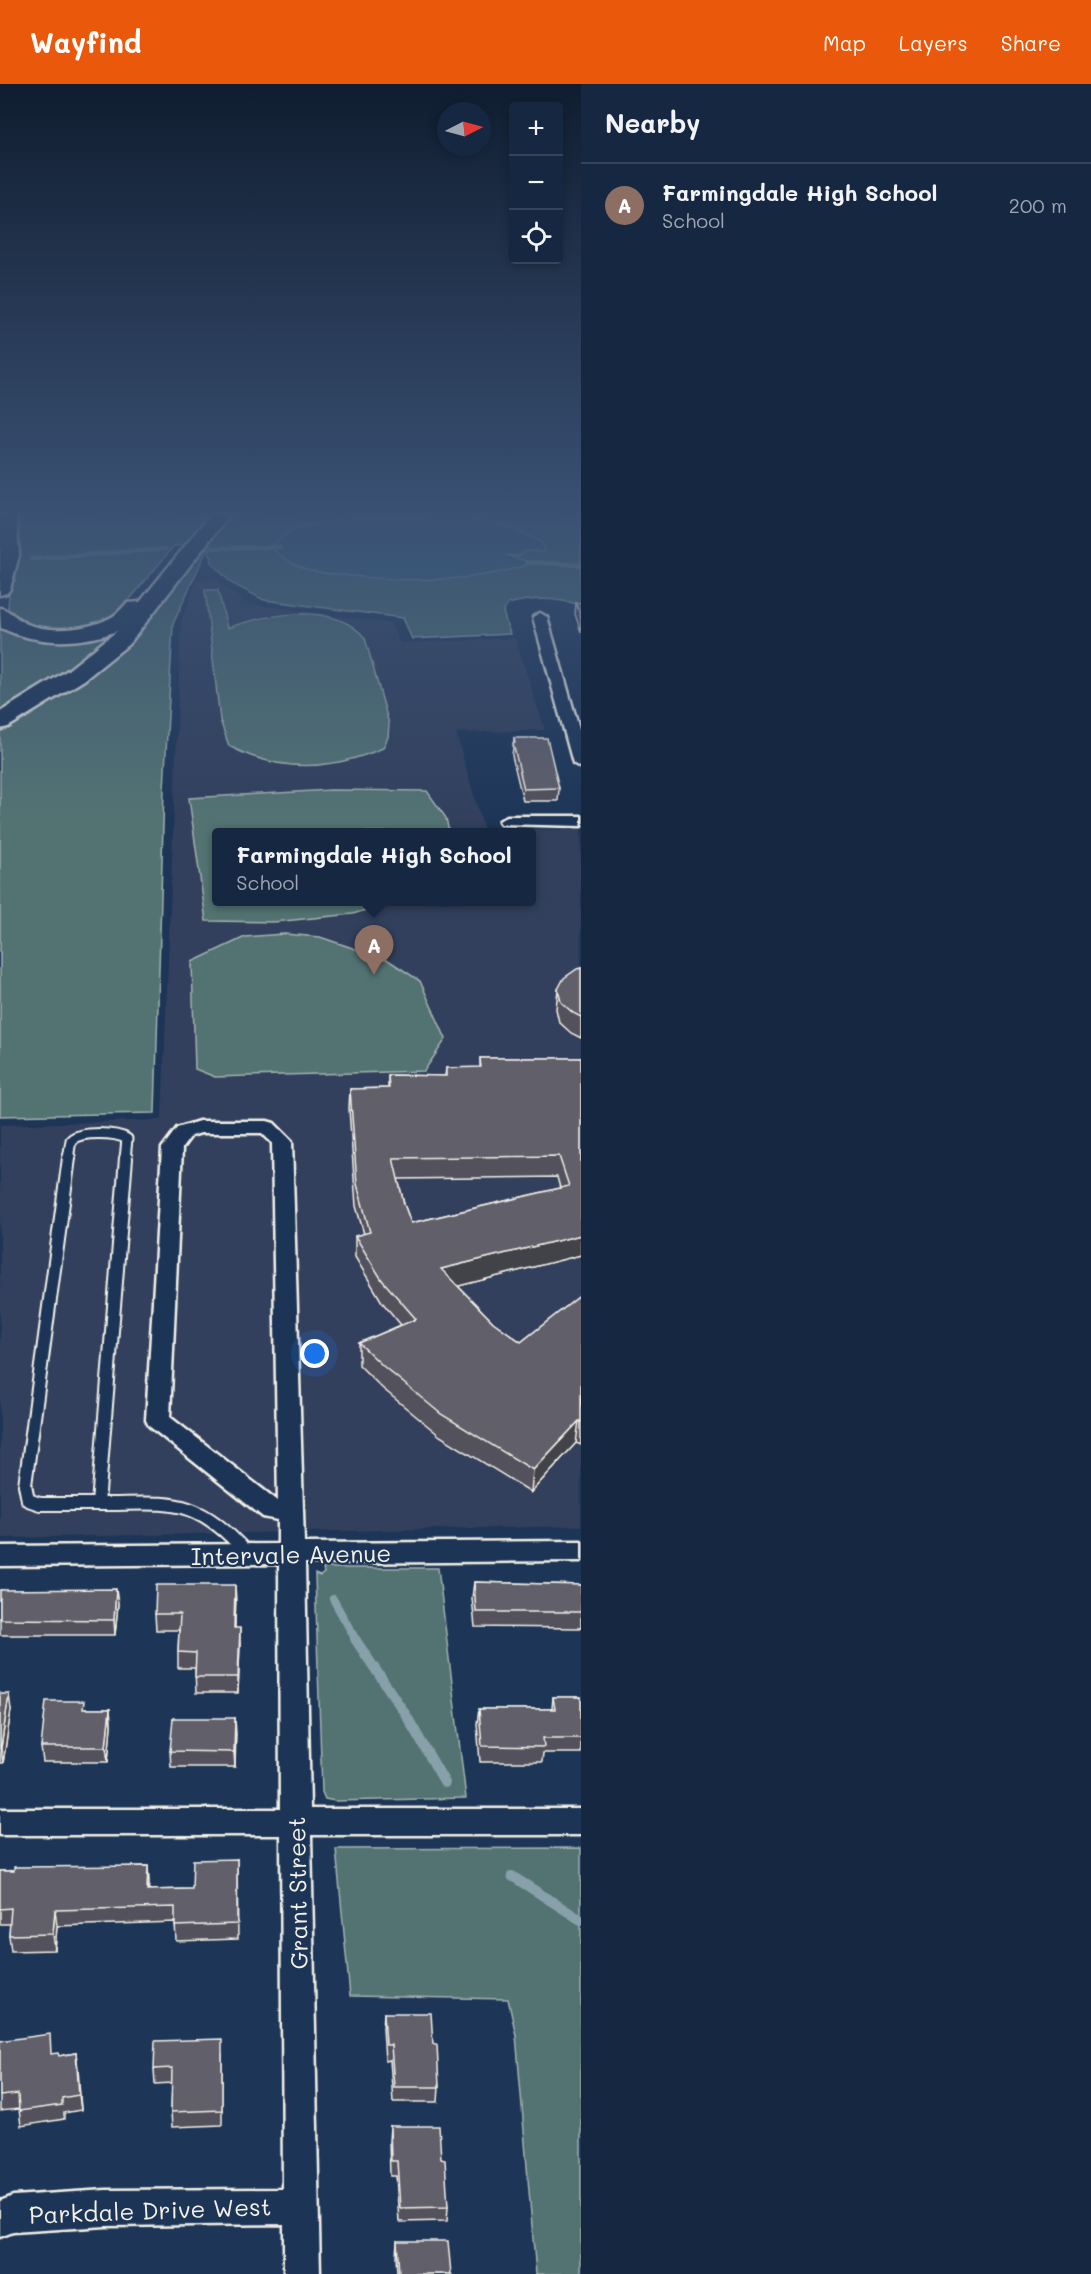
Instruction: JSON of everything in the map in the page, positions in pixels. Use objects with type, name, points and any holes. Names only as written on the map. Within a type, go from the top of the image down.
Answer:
[{"type":"highway","points":[[3,617],[17,628],[44,633],[88,632],[117,623],[125,617]]},
{"type":"highway","points":[[0,722],[75,675],[122,638],[139,617]]},
{"type":"street","points":[[540,617],[581,763]]},
{"type":"street","points":[[507,821],[581,820]]},
{"type":"street","name":"Grant Street","points":[[291,1512],[272,1509],[158,1420],[172,1148],[184,1132],[199,1127],[267,1127],[282,1141],[291,1512],[292,1554],[302,2274]]},
{"type":"street","name":"Intervale Avenue","points":[[0,1556],[581,1551]]},
{"type":"street","points":[[0,1822],[581,1822]]},
{"type":"street","name":"Parkdale Drive West","points":[[0,2219],[13,2214],[106,2208],[301,2206]]},
{"type":"lane","points":[[98,1504],[127,1139],[119,1134],[77,1135],[71,1140],[25,1485],[28,1500],[40,1504],[98,1504],[172,1504],[192,1507],[220,1524],[248,1554]]},
{"type":"shaded area","points":[[183,617],[348,617],[390,623],[400,643],[515,638],[545,730],[456,733],[483,828],[212,828],[212,906],[536,906],[536,829],[581,829],[581,1526],[0,1538],[0,1125],[162,1120]]},
{"type":"green space","points":[[12,617],[114,617],[92,626],[65,630],[38,629],[13,620]]},
{"type":"green space","points":[[151,617],[176,617],[173,624],[164,789],[155,1113],[0,1116],[0,732],[97,669]]},
{"type":"green space","points":[[208,617],[224,617],[227,628],[266,617],[328,617],[352,626],[365,638],[389,724],[388,737],[383,748],[344,761],[306,765],[267,761],[229,746],[220,720]]},
{"type":"green space","points":[[397,617],[505,617],[510,634],[412,639],[403,618]]},
{"type":"green space","points":[[131,620],[91,657],[0,717],[0,624],[4,627],[60,638]]},
{"type":"green space","points":[[331,790],[427,791],[446,818],[448,828],[212,828],[212,906],[378,906],[353,914],[274,922],[206,921],[189,798]]},
{"type":"green space","points":[[284,934],[320,937],[388,960],[420,981],[446,1039],[424,1071],[215,1077],[195,1069],[192,962],[245,937]]},
{"type":"green space","points":[[326,1568],[438,1568],[466,1798],[335,1801],[325,1799],[322,1792],[315,1574],[320,1576]]},
{"type":"green space","points":[[581,1848],[581,2274],[536,2274],[516,2035],[508,1999],[350,1996],[336,1849]]},
{"type":"building","points":[[514,738],[547,738],[559,788],[524,789],[513,743],[515,743]]},
{"type":"building","points":[[581,968],[581,1017],[561,1002],[558,989],[564,978]]},
{"type":"building","points":[[480,1058],[581,1058],[581,1235],[441,1269],[493,1322],[521,1342],[581,1295],[581,1422],[579,1421],[533,1470],[441,1414],[359,1343],[416,1319],[382,1280],[355,1236],[370,1232],[357,1184],[350,1089],[389,1088],[388,1075],[446,1076],[446,1068],[481,1067]],"holes":[[[559,1156],[569,1186],[411,1223],[393,1158]]]},
{"type":"building","points":[[474,1582],[581,1585],[581,1612],[476,1612]]},
{"type":"building","points":[[156,1585],[235,1585],[234,1628],[240,1628],[238,1677],[195,1677],[196,1653],[178,1652],[180,1614],[155,1614]]},
{"type":"building","points":[[116,1589],[114,1620],[0,1619],[0,1590]]},
{"type":"building","points":[[0,1694],[9,1694],[1,1748],[0,1748]]},
{"type":"building","points":[[553,1697],[581,1697],[581,1738],[543,1738],[544,1747],[482,1746],[479,1709],[555,1709]]},
{"type":"building","points":[[46,1701],[84,1701],[83,1709],[110,1709],[106,1747],[41,1747]]},
{"type":"building","points":[[173,1718],[235,1718],[234,1752],[170,1751]]},
{"type":"building","points":[[237,1859],[237,1924],[175,1926],[175,1907],[55,1910],[53,1934],[9,1935],[11,1908],[0,1909],[0,1871],[14,1871],[14,1867],[148,1866],[147,1890],[192,1889],[193,1860]]},
{"type":"building","points":[[384,2013],[431,2013],[433,2044],[437,2044],[439,2087],[394,2087],[391,2045],[386,2045]]},
{"type":"building","points":[[50,2034],[51,2054],[58,2053],[59,2056],[76,2053],[79,2095],[62,2098],[62,2105],[19,2111],[18,2094],[0,2096],[0,2041]]},
{"type":"building","points":[[222,2039],[222,2110],[171,2112],[172,2068],[154,2069],[155,2041]]},
{"type":"building","points":[[390,2126],[439,2126],[441,2159],[445,2160],[448,2207],[400,2208],[397,2161],[391,2161]]},
{"type":"building","points":[[397,2241],[448,2241],[451,2274],[399,2274]]},
{"type":"waterway","points":[[333,1599],[356,1640]]},
{"type":"waterway","points":[[355,1639],[406,1715],[445,1783]]},
{"type":"waterway","points":[[512,1876],[581,1920]]},
{"type":"place","name":"Farmingdale High School","points":[[374,975]]}]
